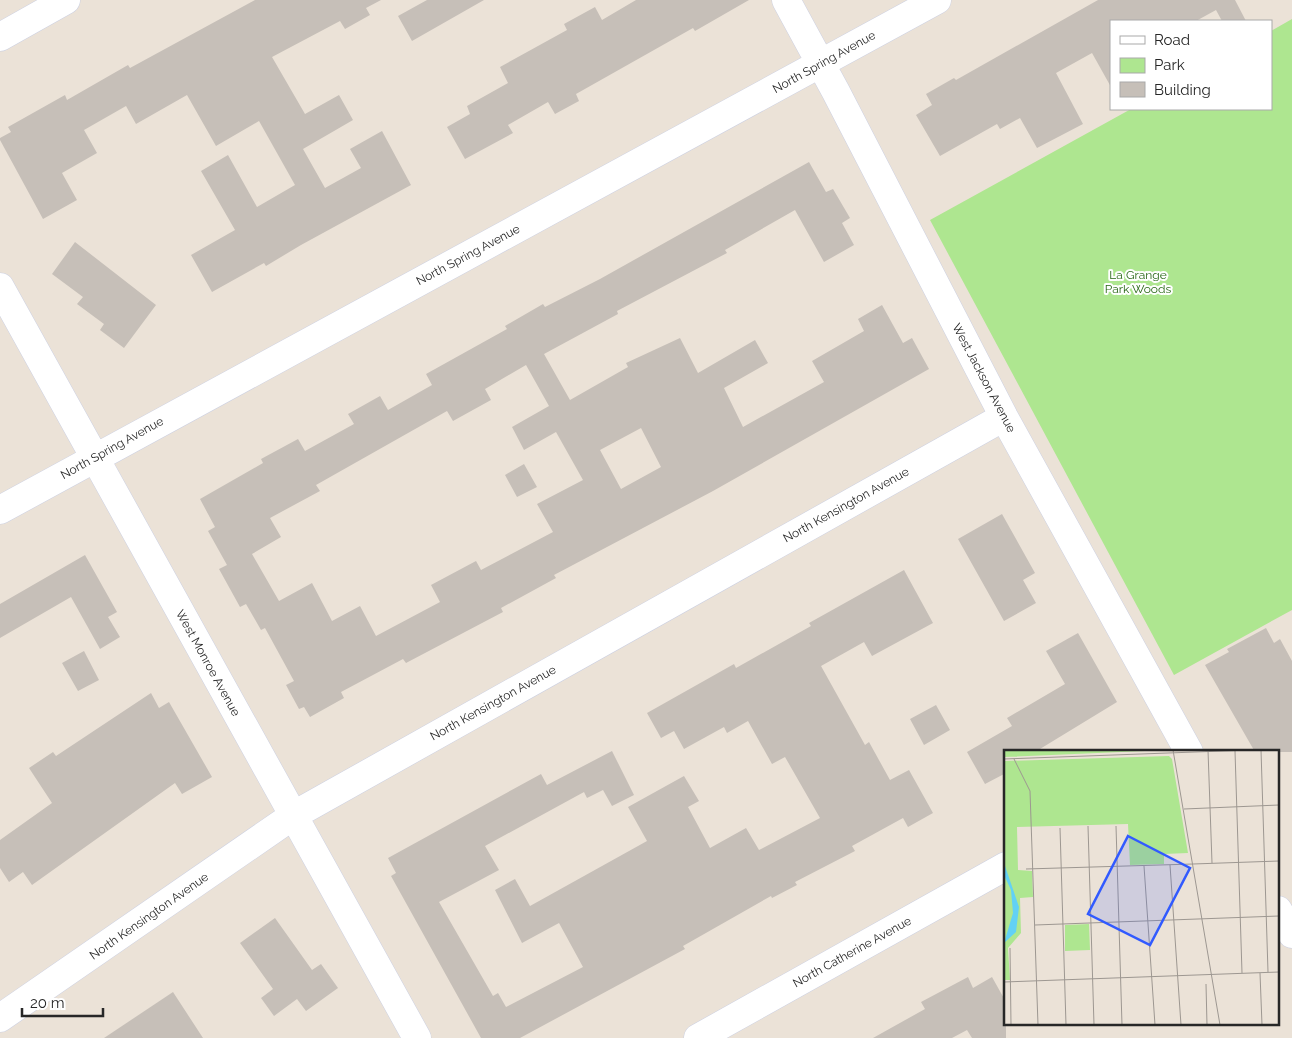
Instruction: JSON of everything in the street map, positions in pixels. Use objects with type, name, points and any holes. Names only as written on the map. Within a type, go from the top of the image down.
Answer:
[{"type":"street","points":[[0,37],[66,0]]},
{"type":"street","name":"West Jackson Avenue","points":[[786,0],[1004,417],[1188,750]]},
{"type":"street","name":"North Spring Avenue","points":[[0,510],[937,0]]},
{"type":"street","name":"West Monroe Avenue","points":[[0,287],[417,1038]]},
{"type":"street","name":"North Kensington Avenue","points":[[0,1018],[294,815],[1004,417]]},
{"type":"street","name":"North Catherine Avenue","points":[[698,1038],[1004,867]]},
{"type":"street","points":[[1280,913],[1292,934]]},
{"type":"green space","name":"La Grange Park Woods","points":[[1292,19],[1292,610],[1174,675],[930,220],[1129,110],[1272,110],[1272,30]]},
{"type":"building","points":[[255,0],[381,0],[366,8],[370,15],[345,29],[340,21],[272,57],[305,114],[339,95],[353,120],[303,149],[325,188],[361,168],[350,149],[382,131],[411,185],[266,266],[264,263],[212,292],[191,255],[235,230],[201,171],[228,155],[257,207],[295,185],[259,121],[216,146],[187,95],[136,124],[126,106],[84,130],[97,153],[62,173],[77,200],[43,219],[0,140],[0,138],[11,132],[8,127],[65,95],[67,100],[128,65],[130,68]]},
{"type":"building","points":[[427,0],[484,0],[412,41],[398,16]]},
{"type":"building","points":[[636,0],[749,0],[695,31],[693,28],[576,94],[579,101],[555,114],[548,102],[508,125],[513,133],[465,159],[447,127],[470,114],[467,106],[508,83],[500,67],[567,30],[564,24],[595,7],[602,20]]},
{"type":"building","points":[[1098,0],[1235,0],[1245,20],[1221,20],[1216,10],[1198,20],[1110,20],[1110,85],[1092,53],[1056,73],[1083,124],[1037,148],[1020,118],[1000,129],[997,124],[940,156],[916,115],[932,105],[926,94],[954,78],[956,80]]},
{"type":"building","points":[[809,162],[826,192],[833,189],[850,218],[842,223],[854,245],[824,262],[795,210],[725,250],[727,253],[617,311],[618,314],[544,354],[570,400],[628,367],[626,363],[680,338],[698,373],[755,340],[768,363],[724,388],[743,427],[824,382],[812,361],[864,331],[858,319],[882,305],[903,343],[912,338],[929,369],[713,491],[554,575],[556,578],[501,608],[503,612],[406,663],[403,659],[341,692],[344,698],[310,717],[304,707],[299,709],[286,685],[294,681],[265,628],[261,630],[246,604],[240,607],[219,569],[227,565],[208,531],[215,527],[200,499],[263,463],[261,459],[298,439],[305,451],[354,424],[348,414],[380,396],[388,410],[432,385],[426,374],[507,329],[505,326],[543,304],[545,307],[600,279]],"holes":[[[526,365],[549,406],[512,427],[524,450],[556,432],[583,480],[537,504],[553,532],[481,570],[476,561],[431,585],[440,602],[376,636],[360,606],[332,621],[312,583],[279,601],[252,554],[281,537],[270,518],[320,491],[316,485],[447,411],[453,421],[491,400],[485,389]],[[641,428],[661,467],[621,489],[600,450]]]},
{"type":"building","points":[[75,242],[156,305],[124,348],[100,330],[104,324],[77,304],[83,297],[52,274]]},
{"type":"building","points":[[524,464],[537,487],[517,497],[505,475]]},
{"type":"building","points":[[1002,514],[1035,573],[1023,580],[1036,603],[1004,621],[958,539]]},
{"type":"building","points":[[85,555],[117,612],[108,617],[120,637],[100,649],[71,597],[0,638],[0,604]]},
{"type":"building","points":[[904,570],[933,623],[872,656],[864,642],[821,666],[865,745],[869,742],[890,780],[909,770],[933,813],[908,827],[903,818],[852,846],[855,851],[795,882],[797,885],[772,898],[771,896],[683,946],[685,949],[520,1038],[481,1038],[391,876],[396,873],[388,858],[541,774],[547,785],[612,751],[634,795],[612,806],[603,790],[587,798],[584,792],[485,846],[499,870],[439,902],[493,996],[498,993],[506,1007],[583,967],[559,923],[522,943],[495,890],[515,879],[530,906],[647,841],[628,807],[684,776],[699,801],[688,807],[710,848],[746,828],[759,850],[820,818],[785,757],[772,764],[748,721],[727,733],[724,727],[684,749],[674,731],[661,738],[647,713],[734,664],[736,668],[811,626],[809,623]]},
{"type":"building","points":[[1266,628],[1274,643],[1280,639],[1292,661],[1292,752],[1254,750],[1205,665],[1229,652],[1227,649]]},
{"type":"building","points":[[1078,633],[1117,702],[1038,750],[1004,750],[1004,774],[985,784],[967,752],[1012,726],[1007,718],[1065,684],[1046,651]]},
{"type":"building","points":[[84,651],[99,680],[78,691],[62,663]]},
{"type":"building","points":[[151,693],[159,708],[169,702],[212,777],[182,794],[175,783],[32,885],[23,872],[9,882],[0,868],[0,840],[52,803],[29,768],[53,752],[56,756]]},
{"type":"building","points":[[936,705],[950,730],[924,745],[910,719]]},
{"type":"building","points":[[275,918],[312,970],[321,964],[338,988],[306,1011],[297,999],[274,1016],[261,998],[273,989],[240,943]]},
{"type":"building","points":[[968,977],[973,988],[992,977],[1004,998],[1006,1038],[972,1038],[967,1030],[952,1038],[873,1038],[925,1009],[921,1002]]},
{"type":"building","points":[[173,992],[203,1038],[104,1038]]}]
